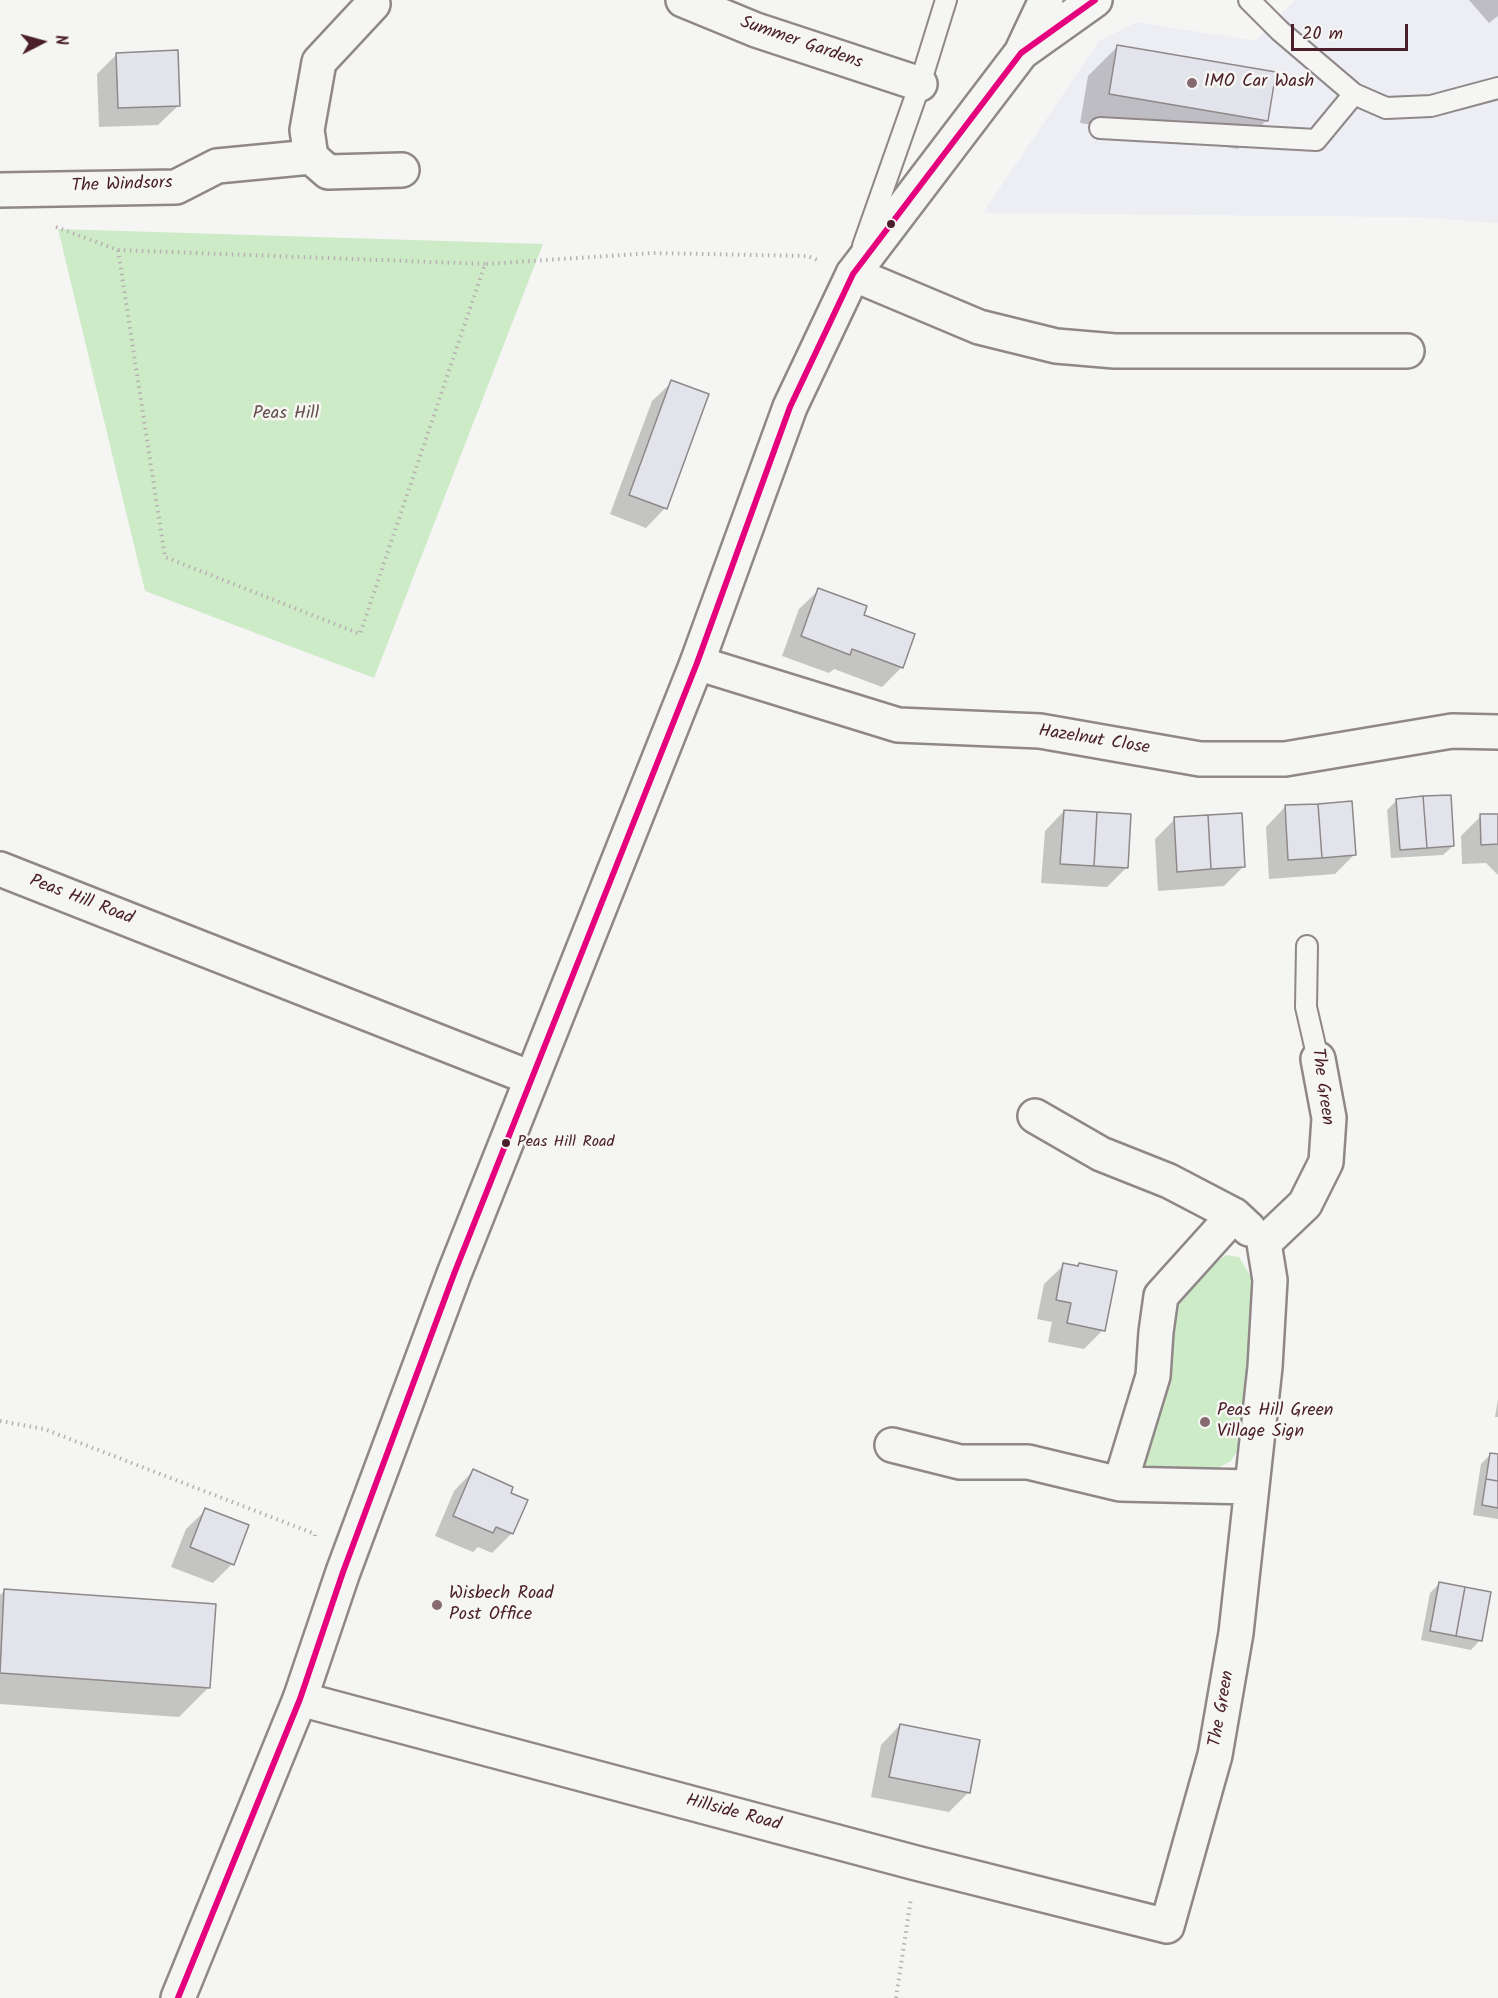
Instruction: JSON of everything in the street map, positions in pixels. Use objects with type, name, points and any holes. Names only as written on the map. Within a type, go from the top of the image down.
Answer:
[{"type":"street","name":"Summer Gardens","points":[[683,0],[756,30],[920,84]]},
{"type":"street","points":[[178,1998],[300,1699],[351,1550],[454,1274],[697,663],[790,407],[853,274],[1021,53],[1046,0]]},
{"type":"street","points":[[1021,53],[1095,0]]},
{"type":"street","points":[[373,4],[319,62],[307,130],[311,156],[327,172],[402,170]]},
{"type":"street","name":"The Windsors","points":[[0,190],[176,187],[217,166],[311,156]]},
{"type":"street","points":[[853,274],[979,327],[1056,346],[1115,351],[1407,351]]},
{"type":"street","name":"Hazelnut Close","points":[[697,663],[898,725],[1041,731],[1200,759],[1285,759],[1452,731],[1498,732]]},
{"type":"street","name":"Peas Hill Road","points":[[0,870],[531,1078]]},
{"type":"street","name":"The Green","points":[[1167,1926],[1215,1755],[1236,1633],[1267,1346],[1270,1280],[1264,1243],[1305,1204],[1326,1162],[1329,1118],[1318,1059]]},
{"type":"street","points":[[1035,1116],[1101,1154],[1169,1181],[1234,1215],[1264,1243]]},
{"type":"street","points":[[1120,1484],[1153,1376],[1161,1296],[1234,1215]]},
{"type":"street","points":[[892,1444],[960,1462],[1028,1462],[1120,1484],[1251,1487]]},
{"type":"street","name":"Hillside Road","points":[[300,1699],[916,1863],[1167,1926]]},
{"type":"lane","points":[[853,274],[920,84],[946,0]]},
{"type":"lane","points":[[1249,0],[1280,31],[1354,94],[1386,108],[1431,106],[1498,88]]},
{"type":"lane","points":[[1101,128],[1316,140],[1354,94]]},
{"type":"lane","name":"The Green","points":[[1307,946],[1306,1006],[1318,1059]]},
{"type":"path","points":[[485,264],[360,634],[165,557],[118,250],[485,264],[653,253],[807,256],[853,274]]},
{"type":"path","points":[[0,1421],[44,1429],[315,1534],[313,1543]]},
{"type":"path","points":[[896,1998],[916,1863]]},
{"type":"shaded area","points":[[1295,0],[1498,0],[1498,223],[1413,217],[983,213],[1099,41],[1137,22],[1255,41]]},
{"type":"green space","name":"Peas Hill","points":[[58,229],[543,244],[374,678],[145,591]]},
{"type":"green space","points":[[1226,1255],[1239,1257],[1251,1277],[1257,1317],[1240,1446],[1231,1461],[1218,1468],[1144,1466],[1163,1401],[1173,1328],[1180,1301],[1206,1270]]},
{"type":"building","name":"IMO Car Wash","points":[[1117,45],[1276,72],[1268,121],[1109,94]]},
{"type":"building","points":[[178,50],[180,106],[118,108],[116,53]]},
{"type":"building","points":[[671,380],[709,394],[667,509],[629,495]]},
{"type":"building","points":[[818,588],[867,606],[864,615],[915,634],[903,668],[852,649],[850,655],[801,636]]},
{"type":"building","points":[[1451,795],[1454,846],[1427,848],[1423,796]]},
{"type":"building","points":[[1423,796],[1427,848],[1400,850],[1396,799]]},
{"type":"building","points":[[1352,801],[1356,855],[1322,858],[1318,804]]},
{"type":"building","points":[[1318,804],[1322,858],[1288,860],[1285,805]]},
{"type":"building","points":[[1064,810],[1097,812],[1094,866],[1060,864]]},
{"type":"building","points":[[1097,812],[1131,814],[1128,868],[1094,866]]},
{"type":"building","points":[[1242,813],[1245,867],[1211,869],[1208,815]]},
{"type":"building","points":[[1480,814],[1498,814],[1498,844],[1481,845]]},
{"type":"building","points":[[1208,815],[1211,869],[1177,872],[1174,817]]},
{"type":"building","points":[[1063,1263],[1078,1266],[1079,1263],[1117,1271],[1105,1331],[1067,1323],[1071,1303],[1056,1300]]},
{"type":"building","points":[[1490,1453],[1498,1454],[1498,1481],[1486,1479]]},
{"type":"building","points":[[473,1469],[513,1487],[511,1493],[528,1500],[513,1534],[496,1527],[493,1533],[453,1516]]},
{"type":"building","points":[[1486,1479],[1498,1481],[1498,1508],[1482,1505]]},
{"type":"building","points":[[205,1508],[249,1525],[234,1565],[190,1547]]},
{"type":"building","points":[[1439,1582],[1465,1587],[1456,1636],[1430,1631]]},
{"type":"building","points":[[1465,1587],[1491,1592],[1482,1641],[1456,1636]]},
{"type":"building","points":[[4,1589],[216,1604],[210,1688],[0,1673]]},
{"type":"building","points":[[900,1724],[980,1740],[970,1793],[889,1777]]},
{"type":"transit line","points":[[178,1998],[300,1699],[343,1572],[454,1274],[697,663],[790,407],[853,274],[1021,53],[1095,0]]},
{"type":"place","name":"IMO Car Wash","points":[[1192,83]]},
{"type":"place","name":"Peas Hill Road","points":[[506,1143]]},
{"type":"place","name":"Peas Hill Green Village Sign","points":[[1205,1422]]},
{"type":"place","name":"Wisbech Road Post Office","points":[[437,1605]]}]
